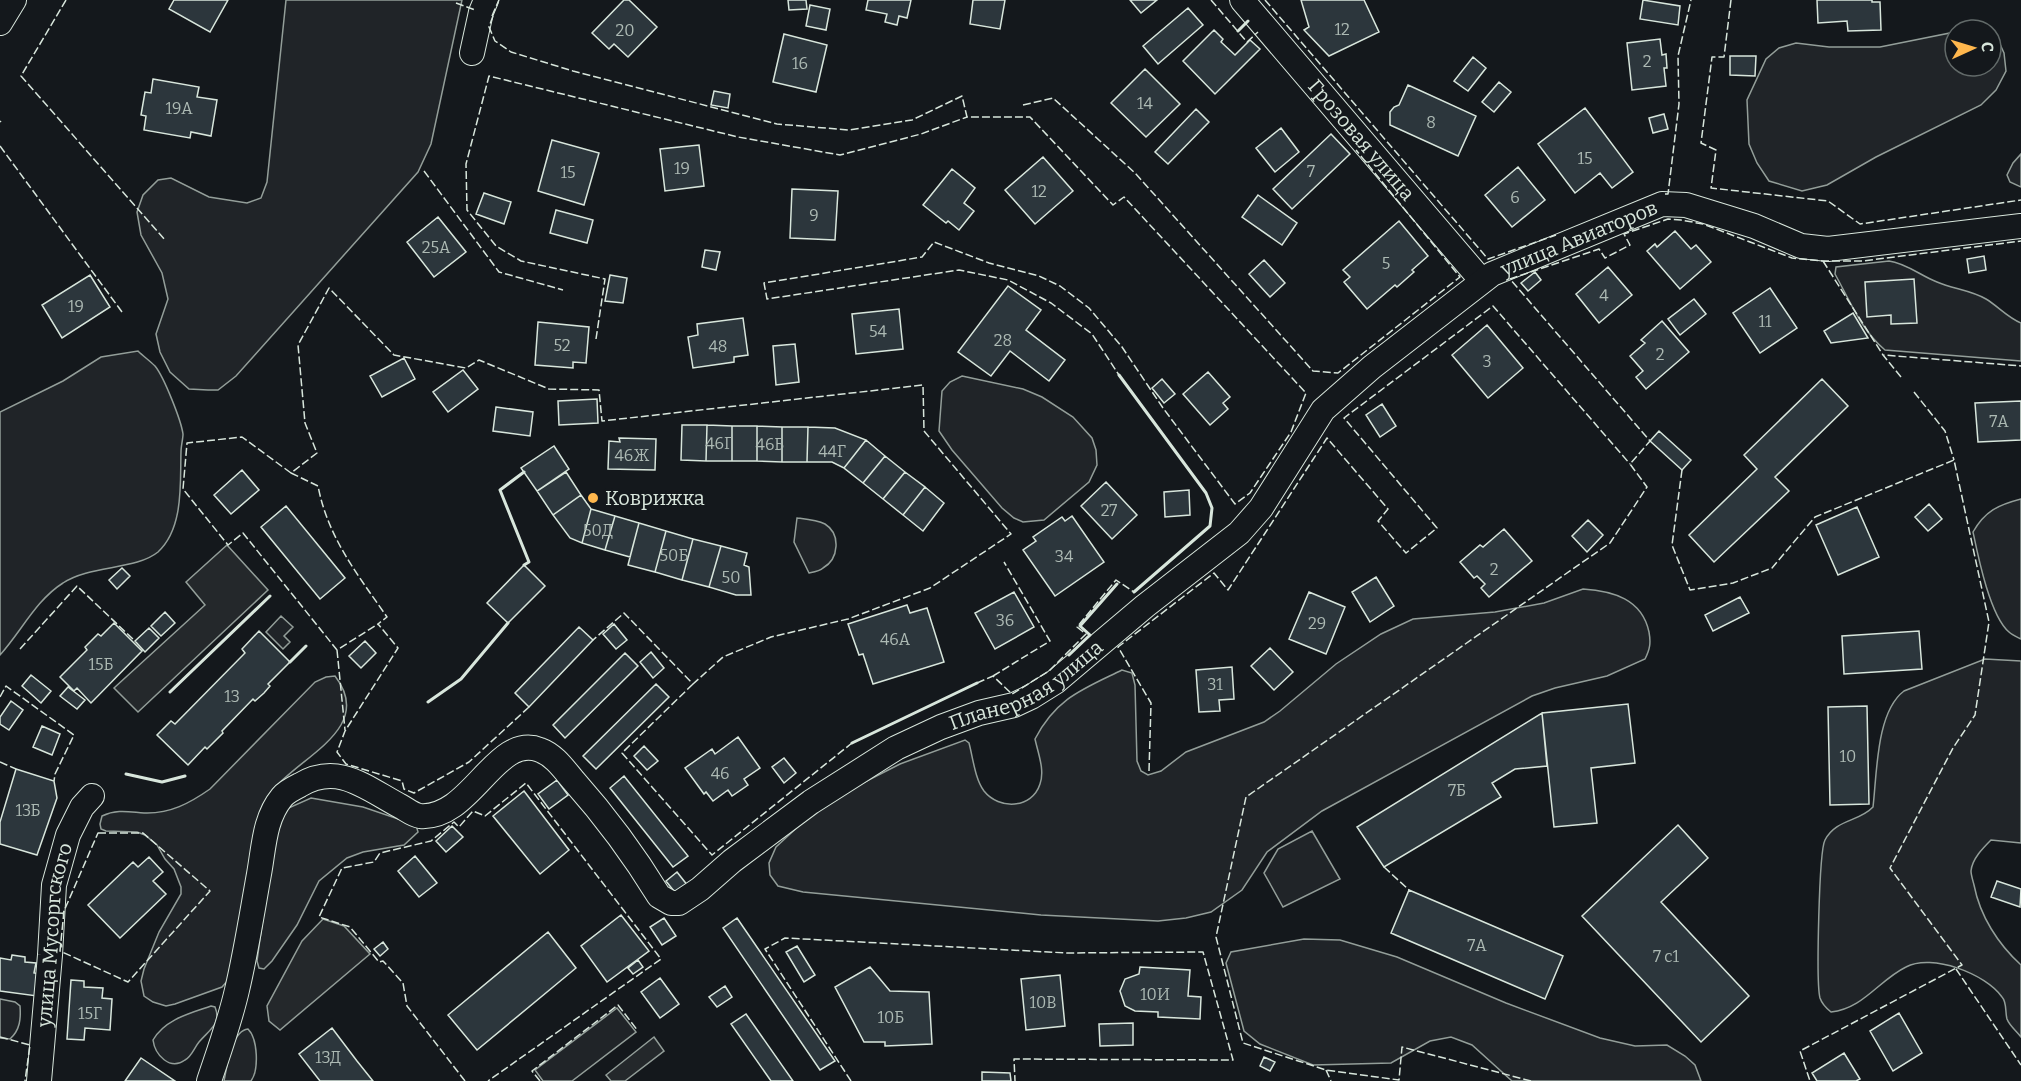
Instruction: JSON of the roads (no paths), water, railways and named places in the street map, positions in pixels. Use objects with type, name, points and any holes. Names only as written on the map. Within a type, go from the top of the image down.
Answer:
[{"type":"street","points":[[0,23],[14,0]]},
{"type":"street","points":[[472,52],[486,0]]},
{"type":"street","name":"Грозовая улица","points":[[1242,0],[1482,280]]},
{"type":"street","name":"улица Авиаторов","points":[[1323,410],[1372,367],[1482,280],[1662,204],[1686,205],[1755,226],[1801,246],[1828,249],[2021,226]]},
{"type":"street","name":"Планерная улица","points":[[209,1081],[237,991],[266,825],[284,795],[310,779],[324,775],[337,775],[349,779],[418,816],[439,814],[462,800],[486,773],[512,751],[537,748],[553,757],[598,807],[660,896],[671,903],[679,903],[811,802],[896,748],[979,713],[1014,705],[1055,682],[1145,606],[1239,533],[1261,508],[1323,410]]},
{"type":"street","name":"улица Мусоргского","points":[[39,1081],[54,885],[68,835],[82,807],[92,796]]},
{"type":"place","name":"Коврижка","points":[[593,498]]}]
